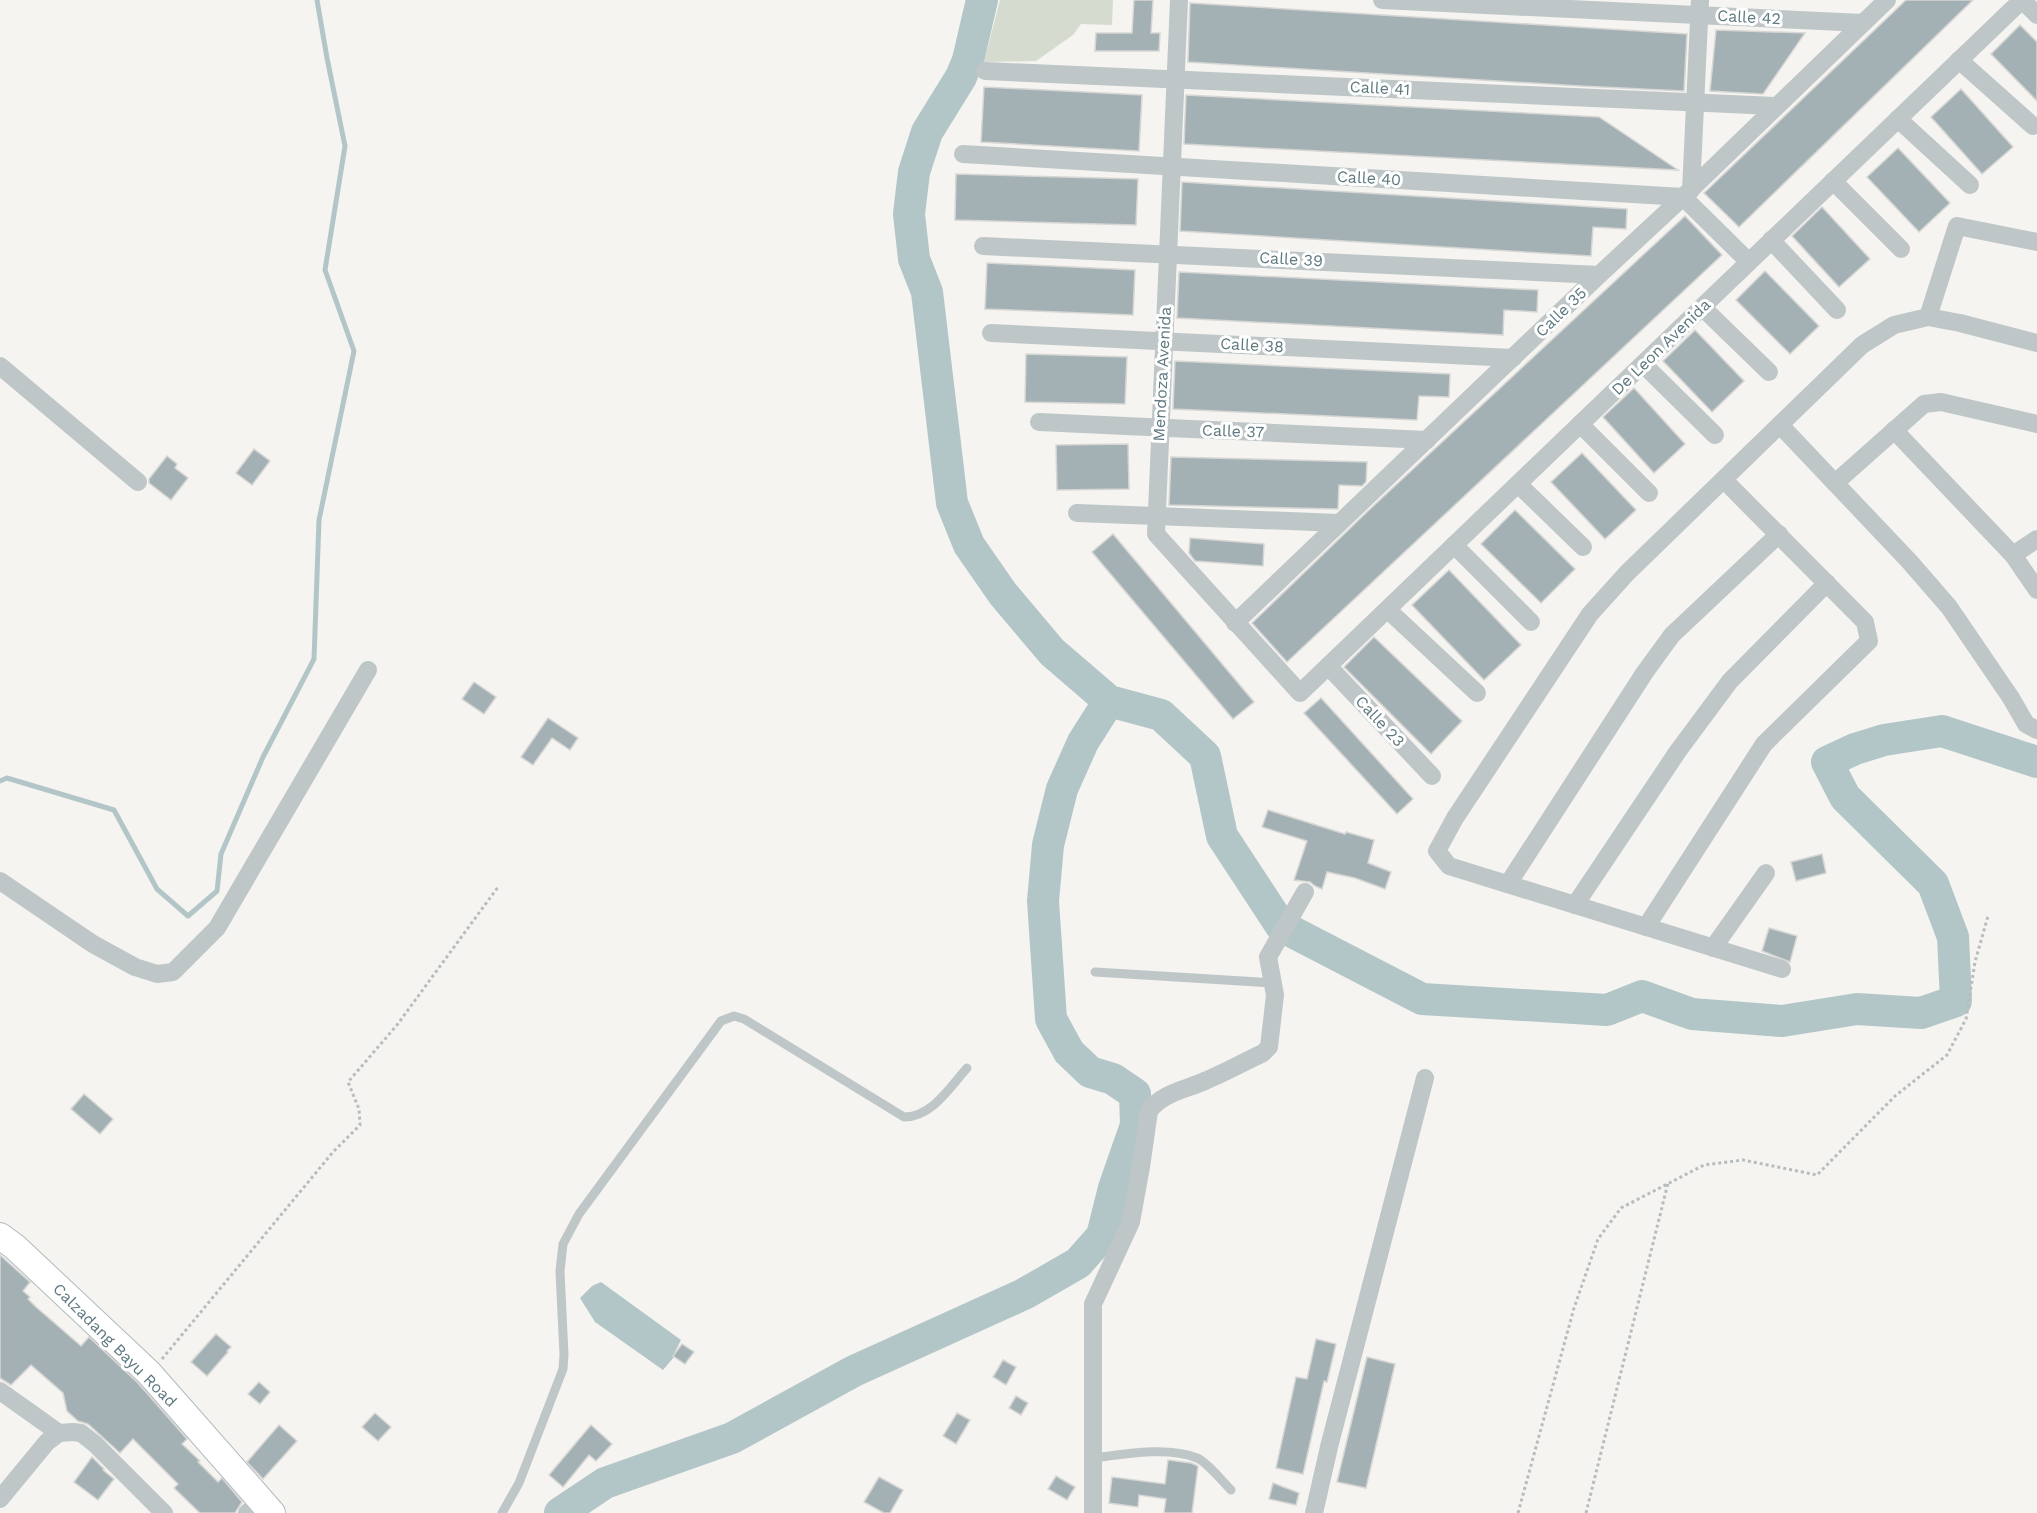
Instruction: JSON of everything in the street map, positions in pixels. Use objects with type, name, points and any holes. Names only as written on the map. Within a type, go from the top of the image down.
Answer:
[{"type":"street","name":"Mendoza Avenida","points":[[1179,0],[1156,534],[1300,693]]},
{"type":"street","name":"Calle 42","points":[[1382,0],[1699,7],[1863,23]]},
{"type":"street","name":"Calle 35","points":[[1235,623],[1887,0]]},
{"type":"street","points":[[2022,0],[2037,15]]},
{"type":"street","name":"De Leon Avenida","points":[[1300,693],[2022,0]]},
{"type":"street","points":[[1699,7],[1695,103],[1687,193],[1749,262]]},
{"type":"street","points":[[1959,60],[2033,126]]},
{"type":"street","name":"Calle 41","points":[[985,71],[1775,106]]},
{"type":"street","points":[[1898,118],[1970,185]]},
{"type":"street","name":"Calle 40","points":[[963,154],[1687,193]]},
{"type":"street","points":[[1833,181],[1901,249]]},
{"type":"street","points":[[1928,317],[1957,226],[2035,235]]},
{"type":"street","points":[[1771,240],[1837,310]]},
{"type":"street","name":"Calle 39","points":[[982,246],[1599,275]]},
{"type":"street","points":[[1702,307],[1769,372]]},
{"type":"street","points":[[1782,969],[1449,866],[1437,851],[1455,819],[1590,614],[1628,573],[1862,345],[1894,325],[1928,317],[2037,343]]},
{"type":"street","name":"Calle 38","points":[[991,333],[1513,357]]},
{"type":"street","points":[[1643,364],[1715,435]]},
{"type":"street","points":[[0,366],[138,482]]},
{"type":"street","points":[[1835,483],[1924,404],[1941,402],[2037,424]]},
{"type":"street","name":"Calle 37","points":[[1039,422],[1427,440]]},
{"type":"street","points":[[1580,424],[1648,493]]},
{"type":"street","points":[[1780,425],[1909,561],[1949,608],[2011,698],[2026,724],[2037,730]]},
{"type":"street","points":[[1894,430],[2013,555],[2037,590]]},
{"type":"street","points":[[1646,927],[1764,744],[1869,641],[1865,622],[1724,480]]},
{"type":"street","points":[[1518,484],[1583,547]]},
{"type":"street","points":[[1077,513],[1340,523]]},
{"type":"street","points":[[1508,884],[1645,672],[1672,635],[1779,534]]},
{"type":"street","points":[[2013,555],[2037,539]]},
{"type":"street","points":[[1454,545],[1531,622]]},
{"type":"street","points":[[1575,905],[1678,751],[1730,681],[1827,583]]},
{"type":"street","points":[[1388,609],[1477,693]]},
{"type":"street","name":"Calle 23","points":[[1328,666],[1432,776]]},
{"type":"street","points":[[0,881],[93,944],[135,967],[157,974],[173,972],[217,928],[368,670]]},
{"type":"street","points":[[1713,948],[1766,873]]},
{"type":"street","points":[[1093,1513],[1093,1304],[1131,1222],[1149,1111],[1166,1095],[1205,1081],[1263,1053],[1269,1047],[1275,995],[1268,957],[1305,892]]},
{"type":"street","points":[[1314,1513],[1425,1078]]},
{"type":"street","name":"Calzadang Bayu Road","points":[[0,1236],[15,1247],[149,1373],[260,1509]]},
{"type":"street","points":[[0,1391],[59,1433],[81,1433],[164,1513]]},
{"type":"street","points":[[0,1499],[47,1442],[59,1433]]},
{"type":"lane","points":[[1095,972],[1274,983]]},
{"type":"lane","points":[[502,1513],[519,1483],[562,1369],[564,1355],[560,1272],[563,1244],[579,1214],[720,1021],[734,1016],[744,1019],[904,1117],[915,1117],[928,1111],[968,1068]]},
{"type":"lane","points":[[1094,1458],[1120,1454],[1173,1452],[1199,1458],[1231,1490]]},
{"type":"path","points":[[149,1373],[217,1296],[333,1152],[360,1125],[359,1109],[348,1082],[397,1025],[498,887]]},
{"type":"path","points":[[1518,1513],[1574,1308],[1598,1239],[1621,1208],[1704,1165],[1743,1160],[1817,1175],[1895,1096],[1947,1054],[1966,1019],[1975,962],[1988,916]]},
{"type":"path","points":[[1586,1513],[1668,1183]]},
{"type":"shaded area","points":[[1000,0],[1113,0],[1112,25],[1081,24],[1073,35],[1036,61],[984,62]]},
{"type":"shaded area","points":[[601,1282],[681,1340],[674,1357],[663,1370],[595,1322],[580,1298],[592,1286]]},
{"type":"building","points":[[1134,0],[1153,0],[1151,33],[1160,33],[1159,51],[1095,51],[1096,33],[1132,33]]},
{"type":"building","points":[[1906,0],[1973,0],[1739,227],[1704,193]]},
{"type":"building","points":[[1190,3],[1687,34],[1684,91],[1188,62]]},
{"type":"building","points":[[2020,25],[2037,42],[2037,101],[1991,54]]},
{"type":"building","points":[[1716,30],[1805,33],[1763,94],[1710,91]]},
{"type":"building","points":[[984,87],[1142,95],[1139,151],[981,142]]},
{"type":"building","points":[[1961,89],[2013,147],[1982,174],[1931,117]]},
{"type":"building","points":[[1186,95],[1599,117],[1678,170],[1184,144]]},
{"type":"building","points":[[1898,148],[1950,203],[1919,232],[1867,177]]},
{"type":"building","points":[[956,174],[1138,179],[1136,225],[955,220]]},
{"type":"building","points":[[1182,182],[1627,209],[1626,229],[1593,227],[1591,256],[1180,231]]},
{"type":"building","points":[[1822,207],[1870,259],[1839,287],[1792,236]]},
{"type":"building","points":[[1685,216],[1722,255],[1287,662],[1252,623],[1369,510]]},
{"type":"building","points":[[987,263],[1135,270],[1133,315],[985,309]]},
{"type":"building","points":[[1765,271],[1819,326],[1790,354],[1736,300]]},
{"type":"building","points":[[1179,272],[1538,290],[1537,312],[1504,310],[1503,335],[1177,318]]},
{"type":"building","points":[[1695,330],[1744,381],[1712,412],[1663,361]]},
{"type":"building","points":[[1026,354],[1127,357],[1125,404],[1025,402]]},
{"type":"building","points":[[1175,361],[1450,374],[1449,397],[1419,396],[1417,420],[1173,409]]},
{"type":"building","points":[[1634,388],[1685,444],[1654,473],[1603,417]]},
{"type":"building","points":[[1128,444],[1129,489],[1057,490],[1056,445]]},
{"type":"building","points":[[254,449],[270,461],[252,485],[236,473]]},
{"type":"building","points":[[1582,453],[1636,510],[1605,539],[1551,482]]},
{"type":"building","points":[[167,456],[177,464],[175,468],[188,478],[171,500],[149,483],[149,479]]},
{"type":"building","points":[[1171,457],[1367,462],[1366,482],[1362,486],[1339,485],[1338,509],[1169,505]]},
{"type":"building","points":[[1515,510],[1575,569],[1541,603],[1481,544]]},
{"type":"building","points":[[1113,534],[1254,702],[1233,719],[1092,552]]},
{"type":"building","points":[[1190,538],[1264,544],[1263,566],[1195,561],[1189,553]]},
{"type":"building","points":[[1449,570],[1521,645],[1484,680],[1412,605]]},
{"type":"building","points":[[1374,637],[1462,721],[1431,754],[1344,667]]},
{"type":"building","points":[[474,682],[496,697],[484,714],[462,699]]},
{"type":"building","points":[[1321,698],[1413,799],[1397,814],[1304,713]]},
{"type":"building","points":[[548,718],[578,738],[570,750],[552,738],[533,765],[521,757]]},
{"type":"building","points":[[1268,810],[1345,834],[1346,832],[1374,840],[1368,863],[1391,872],[1385,889],[1355,878],[1327,872],[1322,889],[1310,882],[1294,880],[1307,841],[1262,827]]},
{"type":"building","points":[[1822,854],[1826,873],[1796,881],[1791,862]]},
{"type":"building","points":[[1769,928],[1797,936],[1790,962],[1762,951]]},
{"type":"building","points":[[84,1094],[113,1119],[100,1134],[71,1109]]},
{"type":"building","points":[[0,1255],[30,1282],[23,1291],[36,1307],[81,1346],[89,1337],[138,1383],[187,1439],[182,1444],[218,1482],[222,1478],[242,1502],[235,1513],[200,1513],[174,1488],[178,1484],[133,1439],[120,1453],[88,1424],[78,1421],[67,1411],[63,1393],[31,1365],[11,1385],[0,1378]]},
{"type":"building","points":[[216,1334],[231,1347],[207,1376],[191,1362]]},
{"type":"building","points":[[1316,1339],[1336,1344],[1327,1382],[1324,1381],[1303,1474],[1276,1468],[1296,1377],[1307,1379]]},
{"type":"building","points":[[682,1344],[694,1352],[685,1364],[673,1356]]},
{"type":"building","points":[[1367,1357],[1395,1364],[1366,1488],[1337,1482]]},
{"type":"building","points":[[1003,1360],[1016,1367],[1006,1385],[993,1377]]},
{"type":"building","points":[[259,1382],[270,1392],[260,1404],[248,1394]]},
{"type":"building","points":[[1016,1396],[1028,1403],[1021,1415],[1009,1408]]},
{"type":"building","points":[[375,1413],[391,1427],[378,1441],[362,1427]]},
{"type":"building","points":[[957,1413],[970,1420],[956,1444],[943,1436]]},
{"type":"building","points":[[279,1425],[297,1441],[263,1479],[247,1462]]},
{"type":"building","points":[[591,1425],[612,1444],[596,1461],[589,1455],[563,1487],[549,1475]]},
{"type":"building","points":[[92,1457],[114,1479],[98,1500],[74,1482]]},
{"type":"building","points":[[1168,1460],[1198,1466],[1192,1513],[1164,1513],[1166,1499],[1139,1495],[1138,1507],[1109,1503],[1112,1477],[1165,1484]]},
{"type":"building","points":[[1056,1476],[1075,1487],[1067,1500],[1048,1489]]},
{"type":"building","points":[[879,1477],[903,1490],[890,1513],[884,1513],[864,1502]]},
{"type":"building","points":[[1273,1483],[1299,1493],[1296,1505],[1269,1499]]},
{"type":"waterway","points":[[0,781],[7,778],[114,810],[157,889],[188,916],[217,891],[221,854],[263,757],[314,659],[319,520],[354,351],[325,270],[345,146],[317,0]]},
{"type":"waterway","points":[[982,0],[968,60],[961,77],[927,132],[914,172],[909,214],[914,259],[927,292],[952,503],[969,545],[1003,594],[1052,652],[1109,701],[1161,715],[1205,756],[1222,836],[1281,926],[1422,999],[1607,1010],[1642,996],[1692,1014],[1782,1021],[1857,1009],[1921,1013],[1956,1001],[1953,937],[1933,884],[1845,797],[1827,762],[1855,749],[1884,740],[1942,731],[2037,762]]},
{"type":"waterway","points":[[560,1513],[605,1483],[732,1438],[854,1371],[1024,1294],[1078,1263],[1102,1236],[1114,1188],[1136,1125],[1135,1094],[1113,1079],[1090,1072],[1069,1052],[1051,1019],[1043,901],[1048,845],[1062,789],[1083,742],[1109,701]]}]
